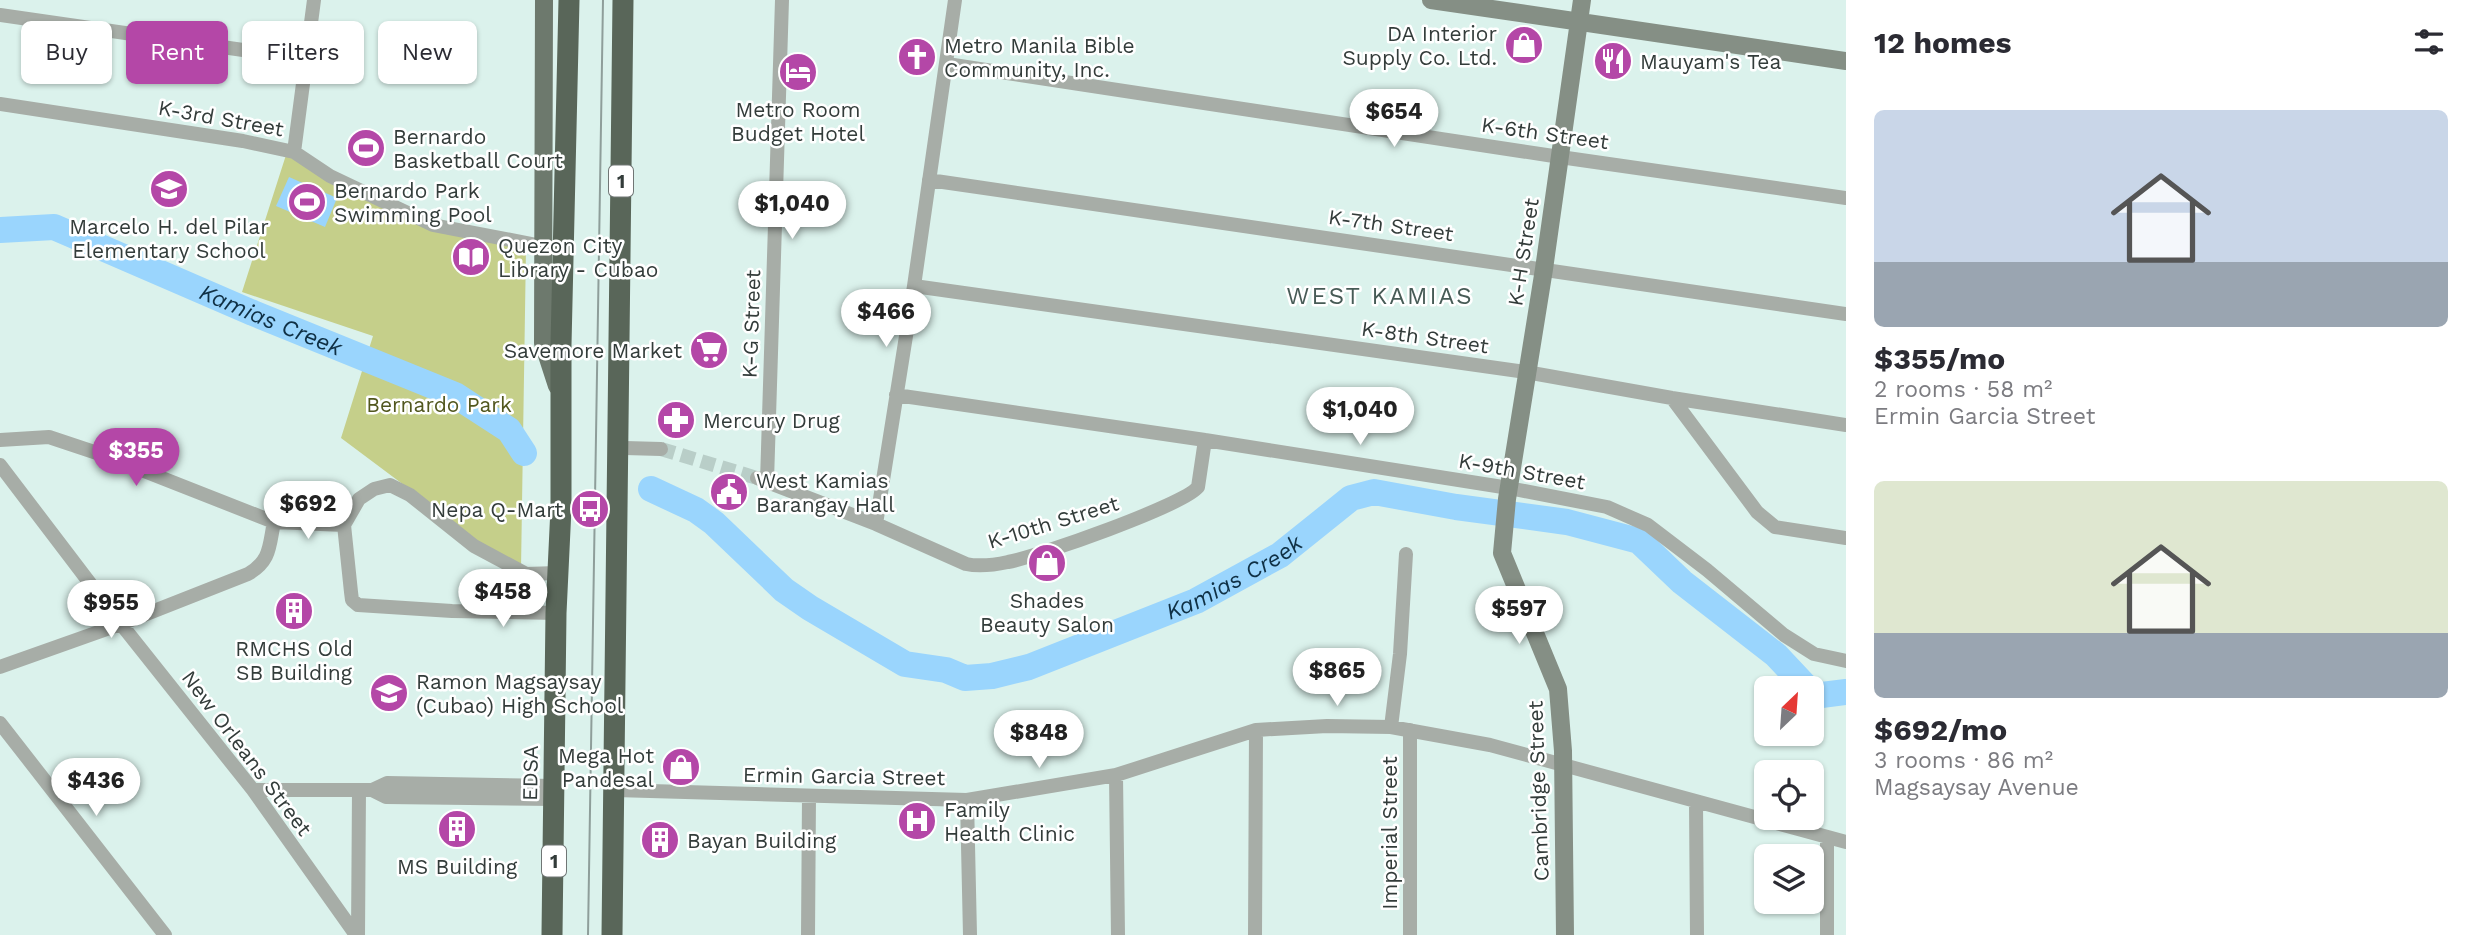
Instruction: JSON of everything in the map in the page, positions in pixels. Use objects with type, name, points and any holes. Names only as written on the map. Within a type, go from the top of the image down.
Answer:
[{"type":"highway","name":"EDSA","points":[[552,935],[569,0]]},
{"type":"highway","name":"1","points":[[612,935],[623,0]]},
{"type":"main road","name":"EDSA","points":[[544,0],[543,343],[562,401]]},
{"type":"main road","points":[[618,491],[625,448],[632,0]]},
{"type":"street","points":[[311,21],[314,0]]},
{"type":"street","name":"K-G Street","points":[[762,480],[782,0]]},
{"type":"street","points":[[876,524],[955,0]]},
{"type":"street","points":[[1431,0],[1846,61]]},
{"type":"street","name":"K-H Street","points":[[1508,494],[1544,269],[1582,0]]},
{"type":"street","points":[[0,15],[242,50]]},
{"type":"street","name":"K-6th Street","points":[[947,64],[1846,198]]},
{"type":"street","points":[[294,152],[303,84]]},
{"type":"street","name":"K-3rd Street","points":[[0,104],[243,141],[294,152],[330,176],[433,225],[542,246]]},
{"type":"street","name":"K-7th Street","points":[[929,180],[1846,314]]},
{"type":"street","name":"K-8th Street","points":[[914,286],[1526,372],[1846,425]]},
{"type":"street","name":"K-9th Street","points":[[896,395],[1205,440],[1508,494],[1607,507],[1648,525],[1707,570],[1784,635],[1814,654],[1846,661]]},
{"type":"street","points":[[1672,398],[1765,519],[1775,527],[1846,538]]},
{"type":"street","points":[[0,439],[49,437],[274,522],[344,525]]},
{"type":"street","name":"K-10th Street","points":[[762,480],[876,524],[966,564],[979,566],[1011,562],[1131,520],[1195,491],[1199,482],[1205,440]]},
{"type":"street","points":[[625,448],[660,449]]},
{"type":"street","name":"New Orleans Street","points":[[0,465],[121,624],[253,790],[357,935]]},
{"type":"street","points":[[556,613],[358,605],[352,600],[344,525],[359,499],[374,489],[390,485],[411,495],[474,546],[526,574],[557,573]]},
{"type":"street","name":"Cambridge Street","points":[[1508,494],[1503,553],[1558,689],[1565,935]]},
{"type":"street","points":[[0,667],[121,624],[256,569],[267,558],[274,522]]},
{"type":"street","points":[[1391,727],[1400,654],[1406,554]]},
{"type":"street","points":[[0,723],[165,935]]},
{"type":"street","name":"Ermin Garcia Street","points":[[615,790],[967,800],[1116,775],[1256,730],[1327,726],[1391,727],[1490,745],[1846,842]]},
{"type":"street","points":[[1255,935],[1256,730]]},
{"type":"street","name":"Imperial Street","points":[[1410,730],[1410,935]]},
{"type":"street","points":[[1116,775],[1118,935]]},
{"type":"street","points":[[253,790],[366,790],[387,783],[555,792]]},
{"type":"street","points":[[357,935],[366,790]]},
{"type":"street","points":[[808,935],[810,796]]},
{"type":"street","points":[[967,800],[970,935]]},
{"type":"street","points":[[1696,802],[1697,935]]},
{"type":"street","points":[[1827,837],[1828,935]]},
{"type":"green space","name":"Bernardo Park","points":[[286,155],[414,224],[526,248],[521,569],[477,545],[460,527],[341,438],[373,336],[242,292]]},
{"type":"water","name":"Bernardo Park Swimming Pool","points":[[289,177],[337,198],[325,227],[276,206]]},
{"type":"waterway","name":"Kamias Creek","points":[[0,230],[54,227],[253,313],[455,395],[509,430],[524,453]]},
{"type":"waterway","name":"Kamias Creek","points":[[651,489],[696,510],[714,523],[784,590],[810,608],[905,664],[946,670],[965,678],[992,676],[1029,667],[1196,601],[1280,555],[1351,498],[1374,492],[1456,507],[1567,522],[1639,541],[1682,582],[1776,655],[1796,676]]},
{"type":"waterway","name":"Kamias Creek","points":[[1824,695],[1846,692]]},
{"type":"tunnel","points":[[661,449],[757,478]]},
{"type":"tram line","points":[[588,935],[603,0]]},
{"type":"place","name":"DA Interior Supply Co. Ltd.","points":[[1524,45]]},
{"type":"place","name":"Metro Manila Bible Community, Inc.","points":[[917,57]]},
{"type":"place","name":"Mauyam's Tea","points":[[1613,61]]},
{"type":"place","name":"Metro Room Budget Hotel","points":[[798,72]]},
{"type":"place","name":"Bernardo Basketball Court","points":[[366,148]]},
{"type":"place","name":"Marcelo H. del Pilar Elementary School","points":[[169,189]]},
{"type":"place","name":"Bernardo Park Swimming Pool","points":[[307,202]]},
{"type":"place","name":"Quezon City Library - Cubao","points":[[471,257]]},
{"type":"place","name":"Savemore Market","points":[[709,350]]},
{"type":"place","name":"Mercury Drug","points":[[676,420]]},
{"type":"place","name":"West Kamias Barangay Hall","points":[[729,492]]},
{"type":"place","name":"Nepa Q-Mart","points":[[590,509]]},
{"type":"place","name":"Shades Beauty Salon","points":[[1047,563]]},
{"type":"place","name":"RMCHS Old SB Building","points":[[294,611]]},
{"type":"place","name":"Ramon Magsaysay (Cubao) High School","points":[[389,693]]},
{"type":"place","name":"Mega Hot Pandesal","points":[[681,767]]},
{"type":"place","name":"Family Health Clinic","points":[[917,821]]},
{"type":"place","name":"MS Building","points":[[457,829]]},
{"type":"place","name":"Bayan Building","points":[[660,840]]},
{"type":"district","name":"WEST KAMIAS","points":[[1380,296]]}]
